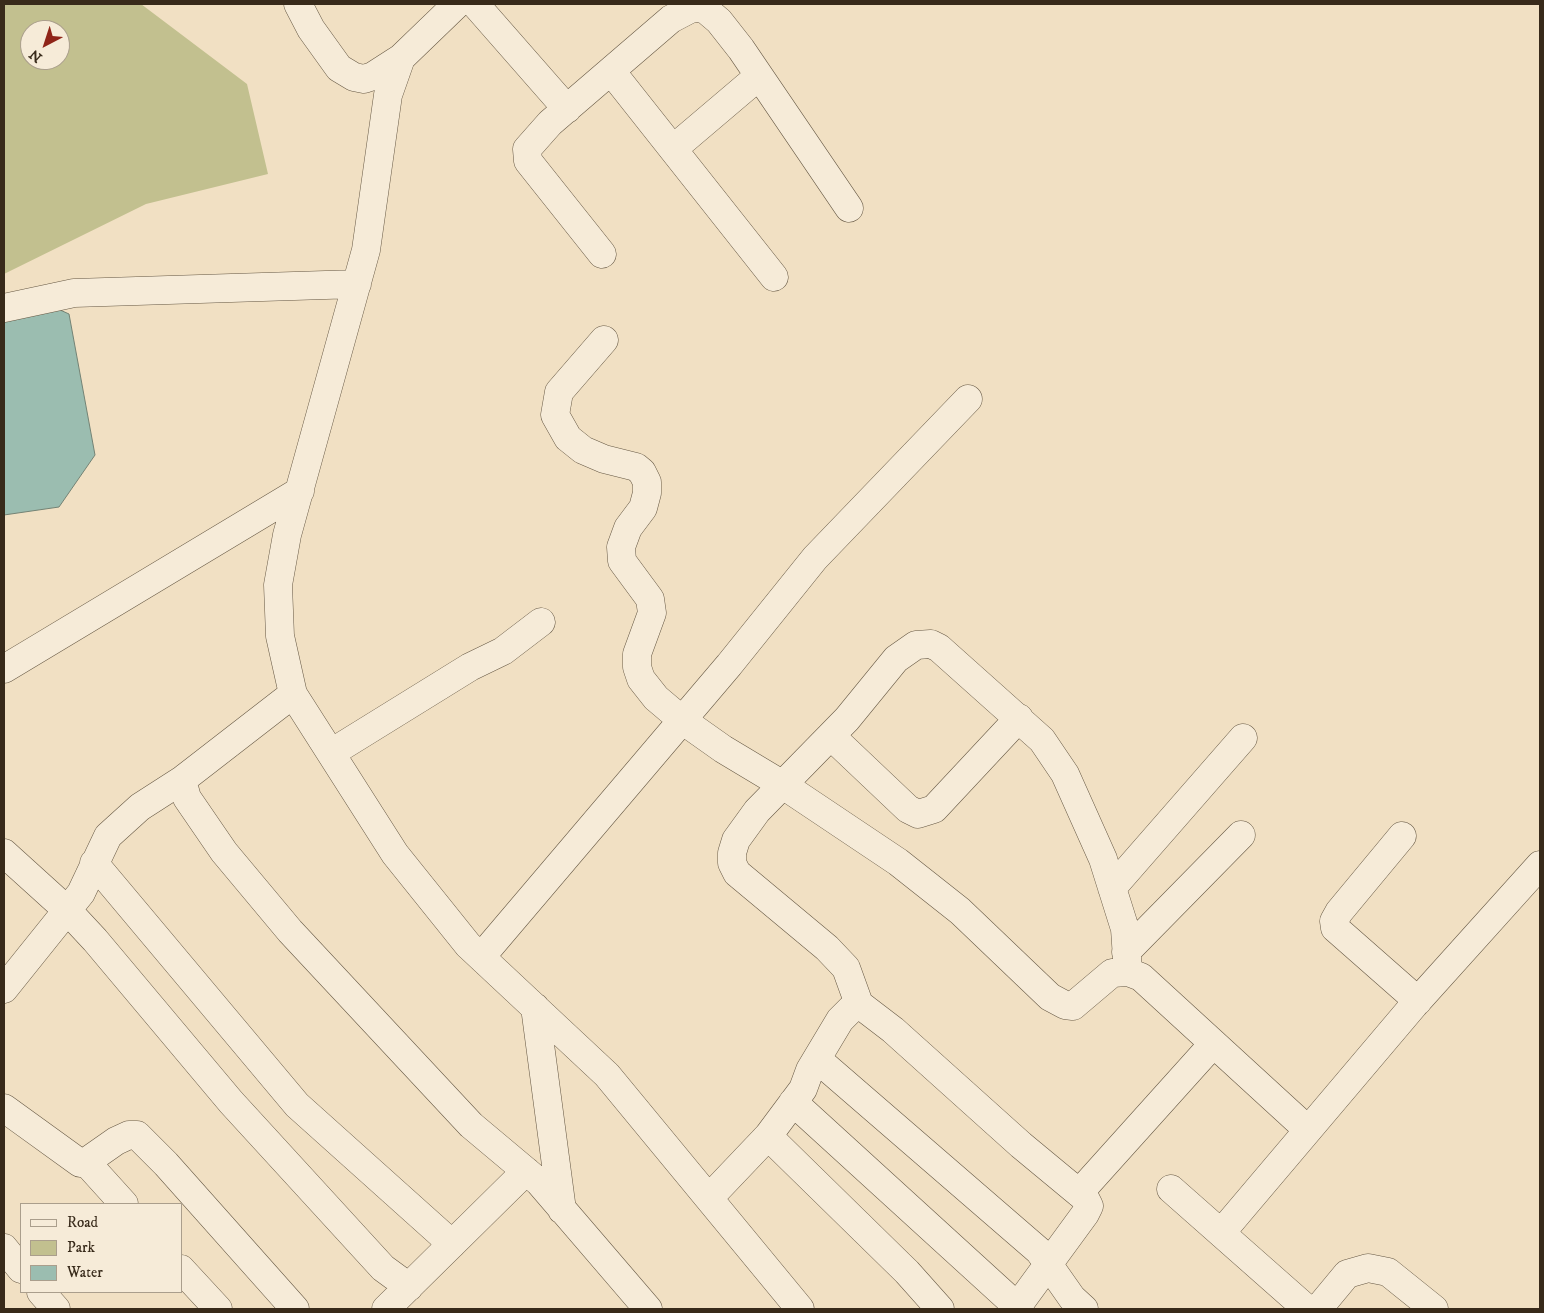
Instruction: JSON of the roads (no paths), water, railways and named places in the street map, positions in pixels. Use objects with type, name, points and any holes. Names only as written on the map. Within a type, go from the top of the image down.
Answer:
[{"type":"street","points":[[298,4],[311,29],[339,68],[354,77],[364,79],[374,76],[401,58],[457,4]]},
{"type":"street","points":[[475,4],[567,109]]},
{"type":"street","points":[[602,254],[528,161],[527,149],[531,142],[611,71],[671,20],[694,7],[706,10],[719,21],[849,208]]},
{"type":"street","points":[[401,58],[388,95],[366,250],[287,535],[278,585],[280,636],[293,694],[395,854],[468,945],[607,1074],[800,1309]]},
{"type":"street","points":[[611,71],[774,276]]},
{"type":"street","points":[[673,149],[759,76]]},
{"type":"street","points":[[4,308],[74,293],[356,284]]},
{"type":"street","points":[[604,340],[559,392],[555,415],[568,438],[583,450],[636,467],[642,472],[647,482],[643,508],[628,528],[621,547],[622,561],[646,594],[652,613],[637,654],[637,667],[641,678],[656,698],[682,720],[723,749],[783,785],[898,862],[960,911],[1050,997],[1065,1006],[1073,1006],[1080,1002],[1127,962],[1241,835]]},
{"type":"street","points":[[481,957],[682,720],[815,558],[968,399]]},
{"type":"street","points":[[4,669],[300,491]]},
{"type":"street","points":[[331,753],[470,667],[503,651],[540,622]]},
{"type":"street","points":[[794,1102],[1018,1308],[1089,1206],[1079,1193],[1021,1145],[893,1030],[859,1004],[846,968],[826,948],[738,873],[732,864],[736,840],[757,811],[830,736],[896,659],[916,645],[931,644],[939,648],[1042,740],[1064,774],[1103,859],[1124,929],[1127,962],[1213,1044],[1308,1130]]},
{"type":"street","points":[[4,989],[81,893],[108,836],[140,807],[182,780],[293,694]]},
{"type":"street","points":[[830,736],[908,809],[918,814],[934,809],[1019,718]]},
{"type":"street","points":[[1112,888],[1243,738]]},
{"type":"street","points":[[182,780],[187,798],[224,852],[290,931],[471,1125],[539,1182],[626,1296],[648,1309]]},
{"type":"street","points":[[1402,836],[1339,912],[1334,921],[1335,928],[1418,1001]]},
{"type":"street","points":[[4,853],[68,911],[95,940],[231,1102],[383,1268],[408,1287]]},
{"type":"street","points":[[94,863],[297,1105],[452,1244]]},
{"type":"street","points":[[1221,1234],[1418,1001],[1540,865]]},
{"type":"street","points":[[709,1198],[768,1136],[803,1089],[840,1020],[859,1004]]},
{"type":"street","points":[[535,1007],[562,1210]]},
{"type":"street","points":[[1079,1193],[1213,1044]]},
{"type":"street","points":[[817,1060],[1016,1229],[1049,1263],[1072,1298],[1084,1309]]},
{"type":"street","points":[[4,1108],[71,1159],[80,1163],[86,1162],[116,1140],[128,1136],[137,1136],[166,1164],[295,1309]]},
{"type":"street","points":[[768,1136],[908,1272],[940,1309]]},
{"type":"street","points":[[86,1162],[123,1203]]},
{"type":"street","points":[[386,1309],[526,1171]]},
{"type":"street","points":[[1170,1189],[1307,1309]]},
{"type":"street","points":[[4,1248],[20,1268]]},
{"type":"street","points":[[1318,1309],[1347,1274],[1368,1268],[1388,1272],[1434,1309]]},
{"type":"street","points":[[182,1269],[218,1309]]},
{"type":"street","points":[[42,1293],[56,1309]]},
{"type":"water","points":[[49,305],[69,314],[95,455],[59,507],[4,515],[4,307]]}]
